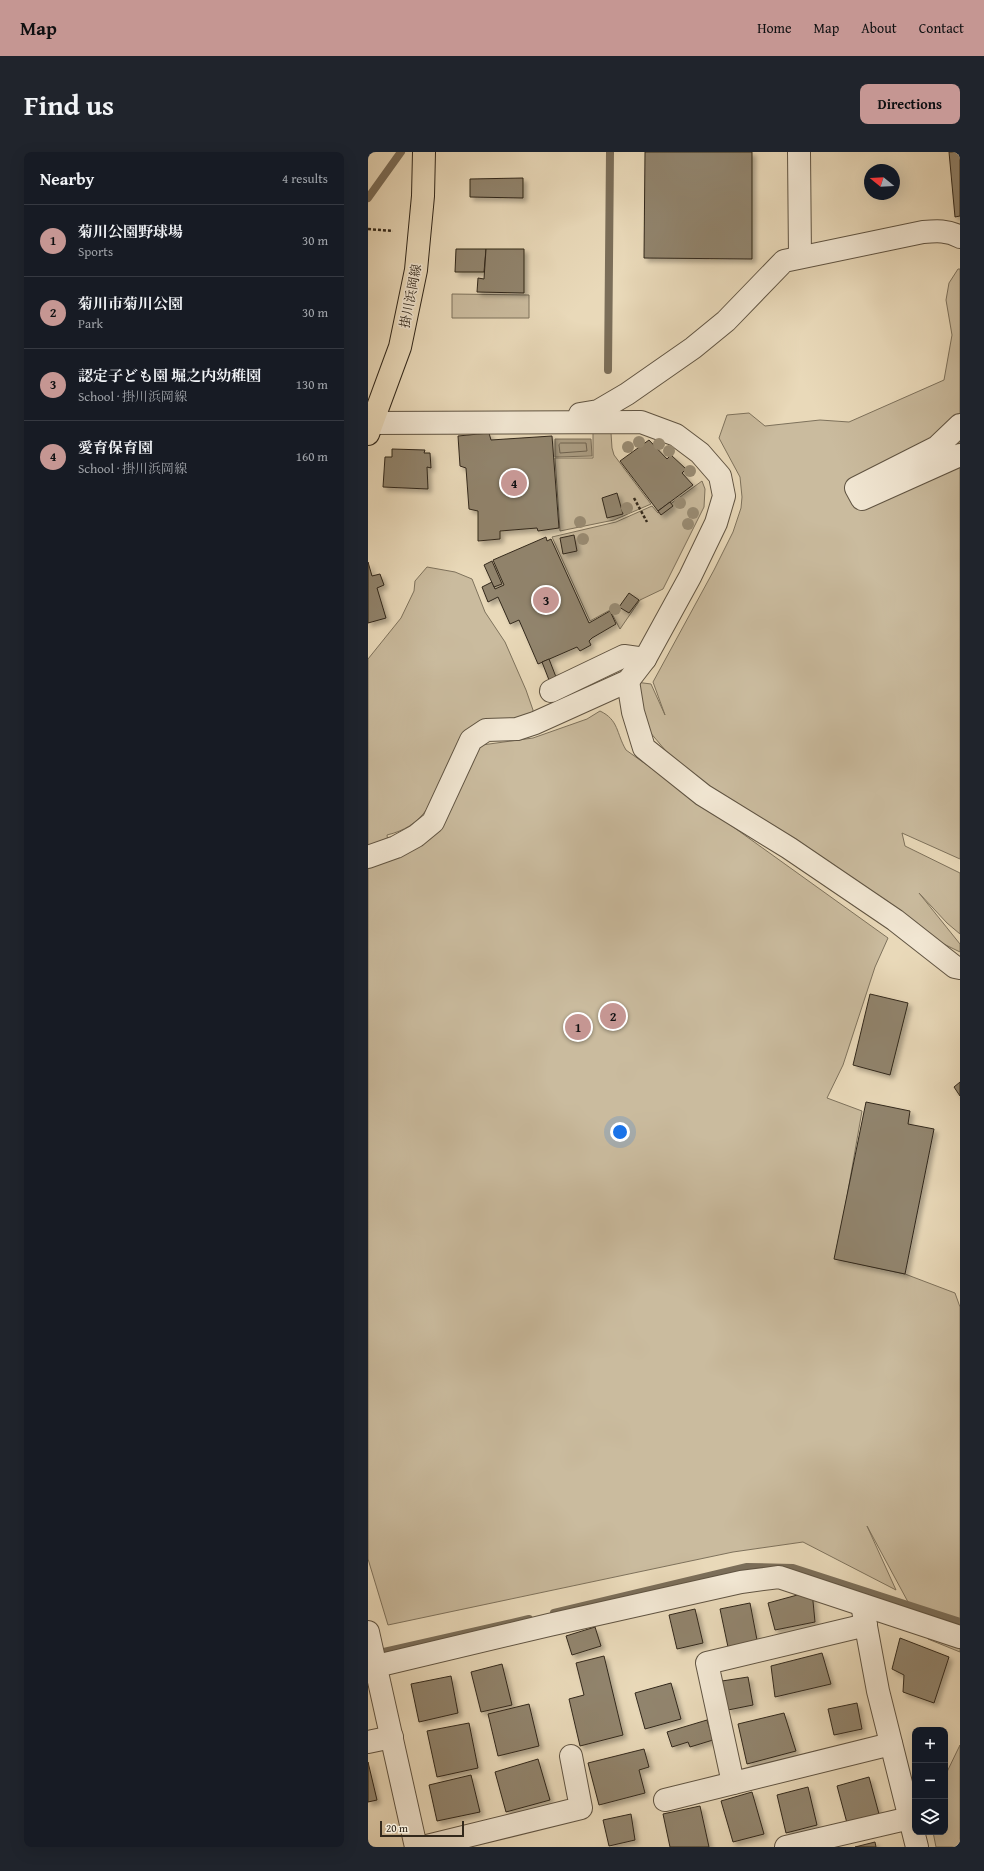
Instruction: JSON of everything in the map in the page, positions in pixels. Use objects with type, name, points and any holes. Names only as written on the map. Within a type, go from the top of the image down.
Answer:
[{"type":"main road","name":"掛川浜岡線","points":[[369,426],[400,347],[416,270],[423,196],[424,152]]},
{"type":"street","points":[[800,152],[800,257]]},
{"type":"street","points":[[541,421],[598,411],[627,394],[693,348],[726,321],[784,261],[923,232],[940,231],[953,233],[960,237]]},
{"type":"street","points":[[368,857],[396,847],[416,836],[433,822],[471,740],[478,734],[486,730],[517,729],[535,723],[628,681],[645,659],[704,550],[716,523],[724,496],[720,476],[700,454],[676,435],[641,422],[541,421],[369,426]]},
{"type":"street","points":[[960,425],[937,447],[856,488],[862,499],[960,455]]},
{"type":"street","points":[[551,691],[624,656],[645,659]]},
{"type":"street","points":[[628,681],[633,712],[644,748],[703,795],[802,857],[894,920],[955,967],[960,968]]},
{"type":"street","points":[[416,1847],[372,1655],[549,1625],[741,1582],[779,1577],[960,1637]]},
{"type":"street","points":[[862,1604],[878,1691],[917,1847]]},
{"type":"street","points":[[733,1783],[707,1663],[866,1625]]},
{"type":"street","points":[[368,1742],[392,1737]]},
{"type":"street","points":[[665,1800],[891,1744]]},
{"type":"street","points":[[422,1847],[581,1808],[571,1756]]},
{"type":"street","points":[[786,1847],[910,1818]]},
{"type":"path","points":[[634,498],[646,522]]},
{"type":"shaded area","points":[[958,269],[960,269],[960,859],[902,833],[905,846],[960,873],[960,934],[947,923],[919,893],[960,944],[960,952],[895,920],[797,840],[703,795],[633,712],[628,681],[651,684],[665,715],[653,682],[714,570],[733,532],[741,508],[742,497],[740,477],[719,438],[727,415],[749,413],[765,426],[820,420],[849,422],[944,380],[952,335],[946,300],[949,283]]},
{"type":"shaded area","points":[[452,294],[529,295],[529,318],[452,318]]},
{"type":"shaded area","points":[[593,432],[611,433],[614,455],[651,504],[614,520],[560,531],[555,458],[593,458]]},
{"type":"shaded area","points":[[702,481],[705,489],[704,507],[663,589],[640,600],[620,629],[610,610],[590,621],[552,537],[616,522],[652,506],[658,513]]},
{"type":"shaded area","points":[[427,567],[455,572],[472,579],[485,612],[505,642],[526,690],[533,710],[533,716],[462,734],[427,809],[423,814],[410,826],[387,835],[388,842],[368,849],[368,659],[401,618],[414,591],[415,581]]},
{"type":"shaded area","points":[[600,711],[611,718],[626,750],[888,938],[875,967],[843,1065],[827,1098],[862,1111],[836,1259],[905,1274],[955,1293],[960,1307],[960,1652],[928,1639],[867,1526],[896,1590],[803,1542],[733,1552],[388,1625],[368,1559],[368,865],[396,857],[482,745],[533,738],[587,719]]},
{"type":"shaded area","points":[[960,1745],[960,1847],[936,1847],[934,1835],[948,1835],[948,1770]]},
{"type":"water","points":[[555,439],[591,439],[592,456],[555,457]]},
{"type":"building","points":[[645,152],[752,152],[752,259],[644,258]]},
{"type":"building","points":[[949,152],[960,152],[960,216],[955,217]]},
{"type":"building","points":[[523,178],[523,198],[470,197],[470,179]]},
{"type":"building","points":[[456,249],[486,249],[484,272],[455,272]]},
{"type":"building","points":[[486,249],[524,249],[524,293],[477,292],[478,278],[484,279]]},
{"type":"building","points":[[489,433],[491,440],[552,436],[559,528],[538,531],[537,528],[500,531],[500,539],[478,541],[478,511],[469,509],[466,468],[460,466],[458,436]]},
{"type":"building","points":[[649,440],[667,459],[671,455],[686,469],[682,473],[693,485],[658,511],[620,461]]},
{"type":"building","points":[[392,449],[425,450],[424,453],[430,453],[431,468],[427,467],[428,489],[383,487],[385,457],[392,457]]},
{"type":"building","points":[[617,493],[623,514],[607,518],[602,498]]},
{"type":"building","points":[[670,502],[673,506],[661,515],[658,511]]},
{"type":"building","points":[[574,535],[577,551],[563,554],[560,538]]},
{"type":"building","points":[[546,537],[547,541],[551,539],[589,623],[610,611],[616,624],[592,638],[589,641],[591,645],[580,651],[577,647],[538,664],[519,620],[510,624],[498,597],[488,602],[482,587],[492,582],[495,589],[504,585],[493,560]]},
{"type":"building","points":[[492,561],[502,584],[494,587],[484,565]]},
{"type":"building","points":[[368,562],[372,576],[380,574],[384,585],[377,588],[386,618],[368,623]]},
{"type":"building","points":[[629,593],[639,600],[629,613],[619,607]]},
{"type":"building","points":[[549,659],[556,677],[549,680],[542,662]]},
{"type":"building","points":[[870,994],[908,1003],[890,1075],[853,1065]]},
{"type":"building","points":[[960,1082],[960,1096],[954,1087]]},
{"type":"building","points":[[866,1102],[910,1111],[908,1124],[934,1129],[905,1274],[834,1259]]},
{"type":"building","points":[[812,1591],[815,1622],[775,1630],[768,1603]]},
{"type":"building","points":[[750,1603],[757,1640],[728,1647],[720,1609]]},
{"type":"building","points":[[695,1609],[703,1643],[677,1649],[669,1615]]},
{"type":"building","points":[[595,1627],[601,1646],[572,1655],[566,1636]]},
{"type":"building","points":[[900,1638],[949,1657],[934,1703],[903,1692],[904,1675],[892,1669]]},
{"type":"building","points":[[822,1653],[831,1684],[775,1697],[771,1666]]},
{"type":"building","points":[[604,1656],[623,1735],[580,1746],[569,1699],[584,1695],[576,1663]]},
{"type":"building","points":[[502,1664],[512,1705],[481,1712],[471,1672]]},
{"type":"building","points":[[451,1676],[458,1713],[419,1722],[411,1684]]},
{"type":"building","points":[[748,1677],[753,1705],[728,1710],[722,1681]]},
{"type":"building","points":[[671,1683],[681,1719],[645,1729],[635,1693]]},
{"type":"building","points":[[857,1703],[862,1729],[834,1735],[828,1709]]},
{"type":"building","points":[[529,1704],[539,1746],[498,1756],[488,1714]]},
{"type":"building","points":[[784,1713],[796,1751],[747,1764],[738,1724]]},
{"type":"building","points":[[707,1720],[713,1740],[690,1747],[688,1742],[672,1747],[667,1732]]},
{"type":"building","points":[[469,1723],[478,1768],[437,1777],[427,1731]]},
{"type":"building","points":[[644,1749],[649,1767],[639,1770],[645,1793],[599,1805],[588,1763]]},
{"type":"building","points":[[538,1759],[550,1800],[506,1812],[495,1772]]},
{"type":"building","points":[[368,1762],[377,1800],[368,1802]]},
{"type":"building","points":[[471,1775],[480,1812],[437,1821],[429,1785]]},
{"type":"building","points":[[869,1777],[879,1814],[847,1823],[837,1786]]},
{"type":"building","points":[[808,1787],[817,1825],[786,1833],[777,1795]]},
{"type":"building","points":[[752,1792],[764,1834],[733,1842],[721,1801]]},
{"type":"building","points":[[700,1806],[709,1847],[670,1847],[663,1814]]},
{"type":"building","points":[[631,1814],[635,1840],[609,1846],[603,1820]]},
{"type":"building","points":[[875,1842],[876,1847],[855,1847]]},
{"type":"waterway","points":[[368,198],[401,152]]},
{"type":"waterway","points":[[608,370],[610,152]]},
{"type":"waterway","points":[[554,1613],[747,1567],[793,1568],[960,1622]]},
{"type":"waterway","points":[[375,1654],[529,1619]]},
{"type":"place","name":"愛育保育園","points":[[514,483]]},
{"type":"place","name":"認定子ども園 堀之内幼稚園","points":[[546,600]]},
{"type":"place","name":"菊川市菊川公園","points":[[613,1016]]},
{"type":"place","name":"菊川公園野球場","points":[[578,1027]]}]
